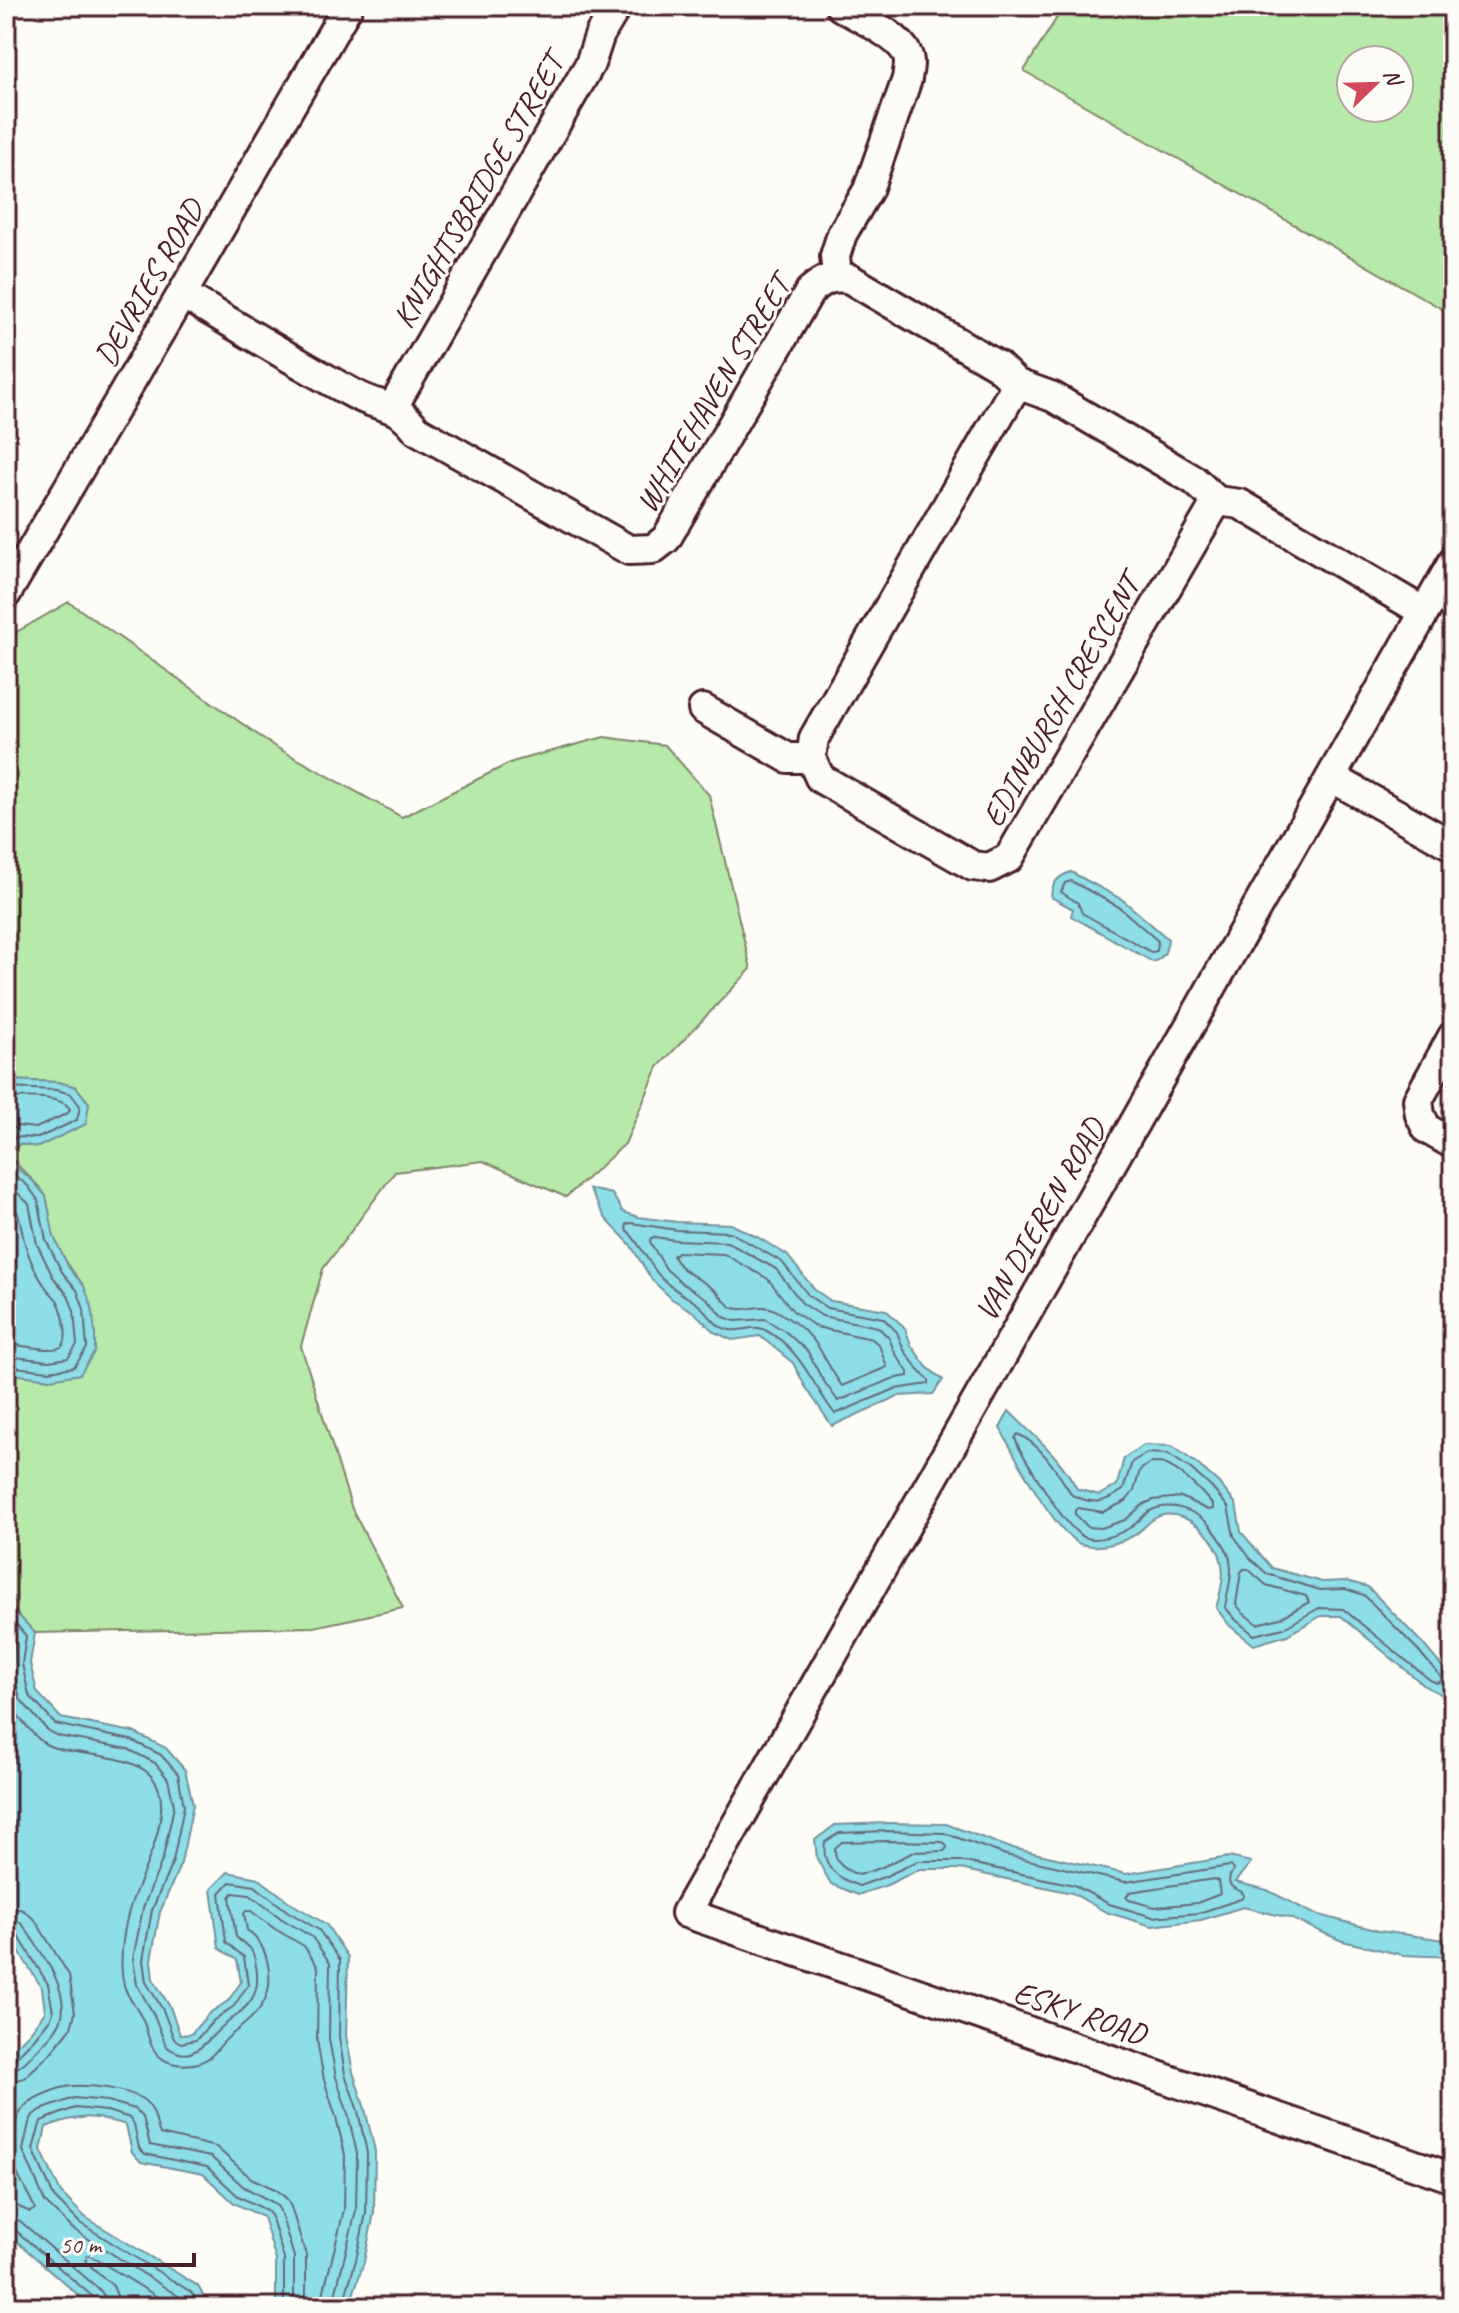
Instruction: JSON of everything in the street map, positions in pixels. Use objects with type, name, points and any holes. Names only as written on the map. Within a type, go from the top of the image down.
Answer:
[{"type":"street","name":"DEVRIES ROAD","points":[[6,594],[348,6]]},
{"type":"street","name":"KNIGHTSBRIDGE STREET","points":[[393,407],[584,75],[600,34],[617,6]]},
{"type":"street","points":[[837,276],[835,256],[842,234],[868,190],[910,64],[907,51],[894,38],[840,6]]},
{"type":"street","name":"WHITEHAVEN STREET","points":[[182,294],[357,396],[393,407],[408,418],[417,430],[629,550],[653,549],[666,539],[810,291],[820,282],[837,276],[850,279],[998,366],[1017,384],[1053,397],[1194,480],[1217,501],[1240,504],[1424,612]]},
{"type":"street","points":[[703,709],[788,758],[811,758],[814,738],[1017,384]]},
{"type":"street","name":"EDINBURGH CRESCENT","points":[[811,758],[820,778],[973,866],[989,868],[1009,858],[1217,501]]},
{"type":"street","name":"VAN DIEREN ROAD","points":[[686,1913],[1453,562]]},
{"type":"street","points":[[1331,777],[1453,846]]},
{"type":"street","points":[[1453,1036],[1418,1100],[1420,1115],[1427,1129],[1453,1144]]},
{"type":"street","name":"ESKY ROAD","points":[[686,1913],[1453,2178]]},
{"type":"green space","points":[[1064,6],[1453,6],[1453,315],[1024,71]]},
{"type":"green space","points":[[69,602],[274,746],[402,817],[512,762],[604,737],[665,745],[709,795],[751,969],[658,1067],[625,1144],[566,1197],[483,1161],[395,1172],[323,1269],[301,1346],[352,1509],[403,1608],[314,1627],[35,1633],[6,1602],[6,1373],[50,1379],[84,1286],[57,1244],[44,1193],[10,1155],[19,1144],[38,1147],[85,1124],[89,1103],[76,1087],[58,1082],[6,1080],[6,638]]},
{"type":"water","points":[[1071,872],[1123,900],[1168,939],[1162,956],[1153,962],[1071,916],[1073,909],[1051,897],[1056,881]]},
{"type":"water","points":[[6,1080],[58,1082],[76,1087],[89,1103],[86,1124],[38,1147],[19,1144],[10,1155],[18,1169],[46,1196],[54,1237],[69,1268],[84,1286],[92,1307],[95,1351],[80,1374],[50,1379],[6,1373]]},
{"type":"water","points":[[589,1189],[612,1194],[623,1212],[638,1217],[731,1224],[757,1237],[787,1255],[815,1290],[831,1301],[886,1310],[905,1328],[911,1345],[927,1367],[943,1380],[933,1394],[898,1396],[832,1426],[793,1363],[760,1336],[732,1340],[714,1332],[652,1280],[630,1244],[606,1219]]},
{"type":"water","points":[[1009,1411],[1054,1455],[1077,1489],[1099,1495],[1117,1485],[1124,1458],[1144,1445],[1172,1446],[1218,1482],[1236,1504],[1241,1532],[1272,1568],[1322,1582],[1346,1581],[1368,1587],[1449,1675],[1453,1675],[1453,1700],[1426,1687],[1341,1616],[1321,1616],[1287,1635],[1254,1645],[1230,1626],[1216,1608],[1223,1572],[1220,1555],[1205,1532],[1184,1518],[1160,1516],[1133,1536],[1113,1544],[1080,1544],[1069,1536],[1047,1509],[1000,1428]]},
{"type":"water","points":[[6,1602],[35,1633],[30,1663],[37,1692],[61,1718],[133,1732],[166,1748],[185,1770],[193,1805],[181,1863],[160,1912],[151,1960],[153,1979],[170,2007],[180,2035],[191,2034],[208,2014],[228,2001],[241,1982],[237,1960],[219,1948],[211,1889],[228,1872],[258,1878],[292,1904],[326,1924],[348,1957],[346,2036],[375,2151],[374,2213],[364,2262],[349,2307],[276,2307],[276,2260],[263,2217],[234,2203],[203,2174],[141,2162],[132,2152],[126,2125],[104,2119],[77,2118],[46,2127],[41,2150],[61,2193],[85,2217],[198,2286],[209,2307],[92,2307],[6,2232],[6,2055],[45,2012],[42,1988],[6,1931]]},
{"type":"water","points":[[946,1824],[1008,1847],[1126,1874],[1229,1857],[1251,1862],[1235,1882],[1267,1890],[1312,1913],[1379,1931],[1453,1941],[1453,1957],[1403,1955],[1342,1941],[1290,1918],[1243,1907],[1201,1920],[1152,1926],[1106,1912],[1072,1893],[960,1869],[920,1869],[858,1895],[831,1884],[817,1859],[815,1840],[835,1825]]}]
